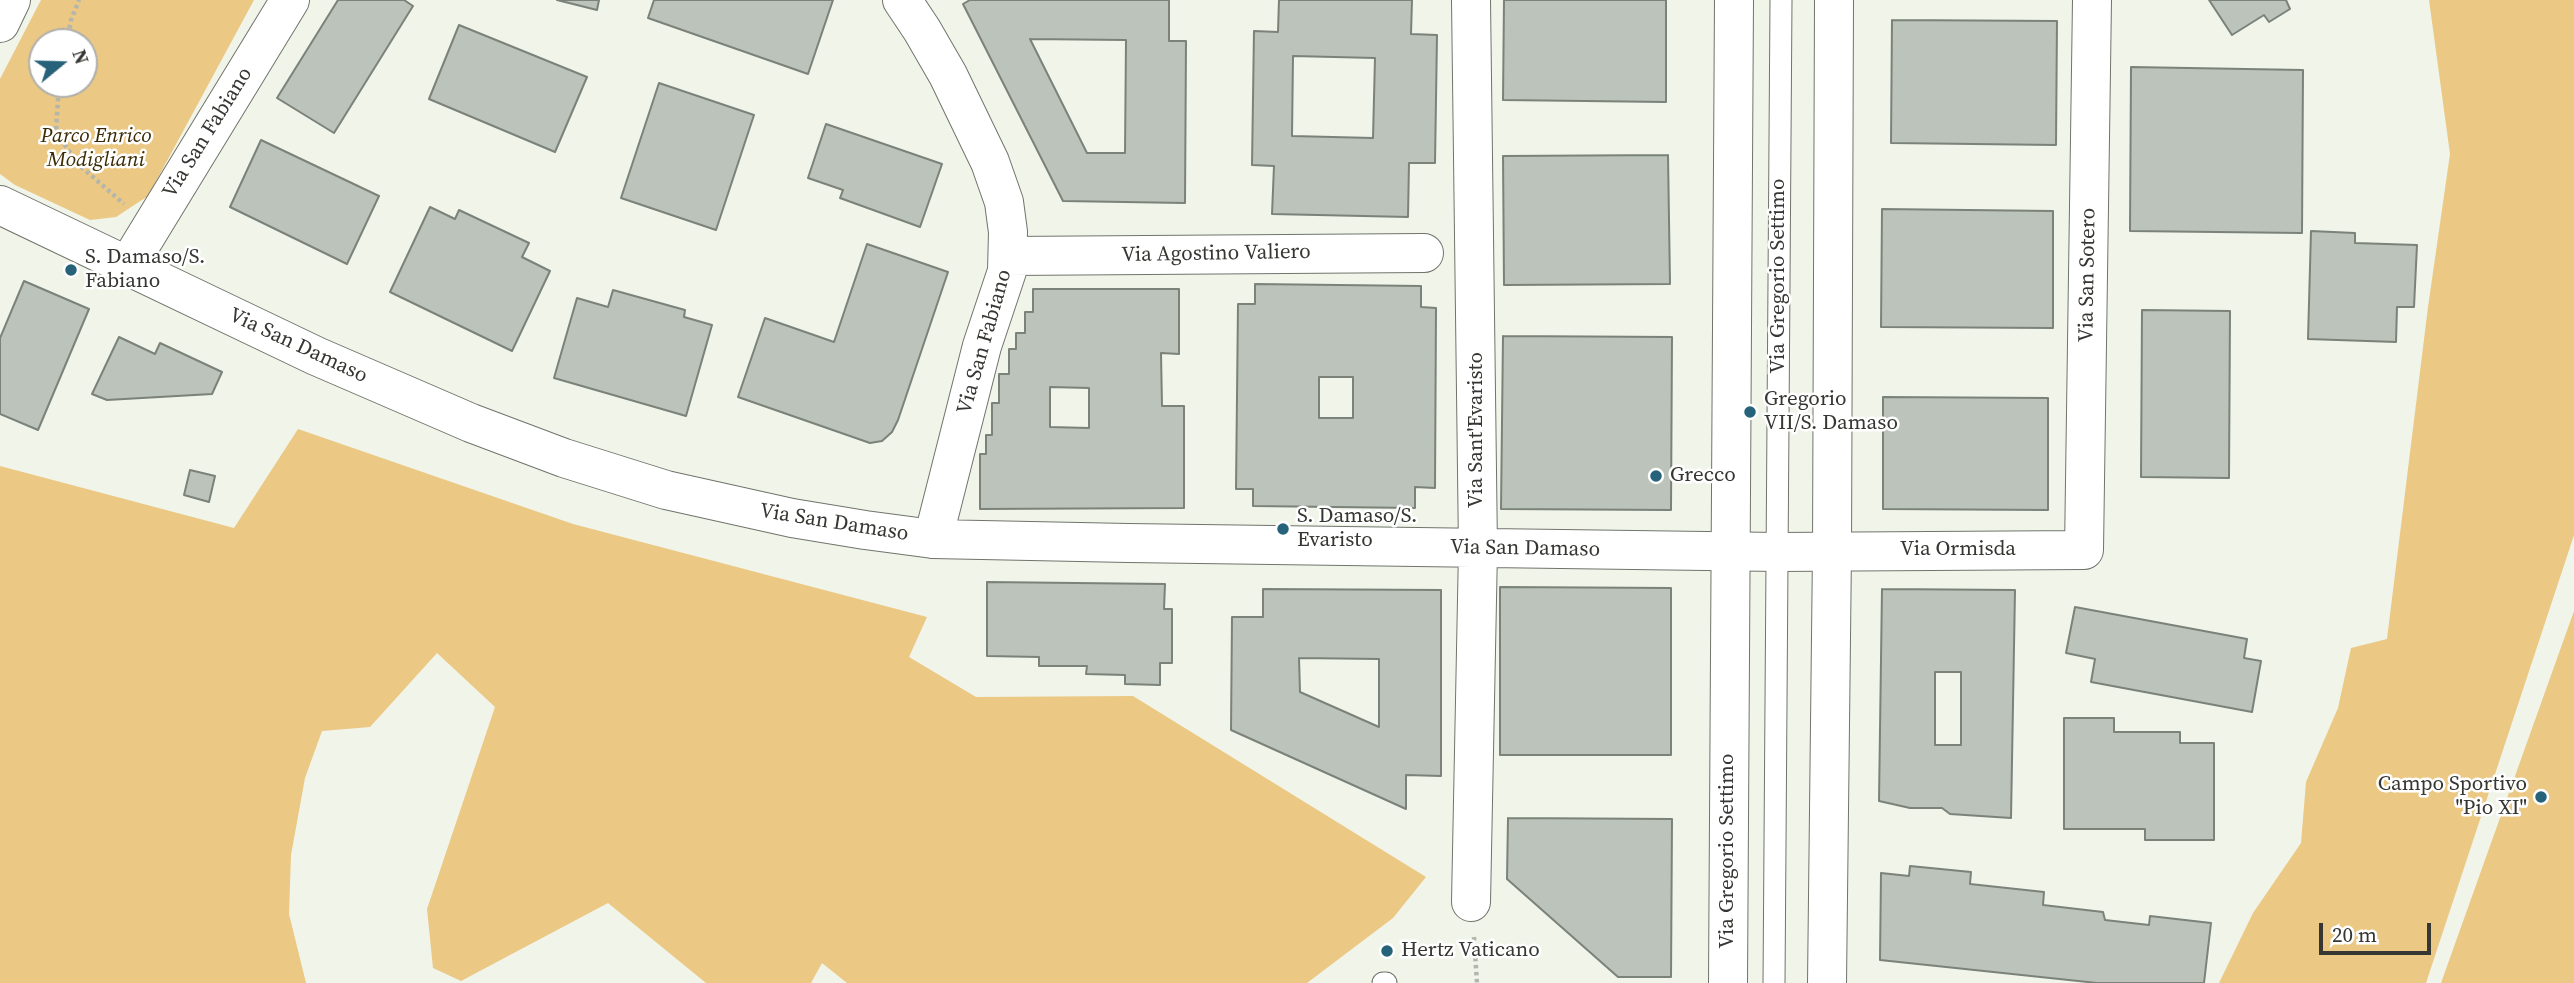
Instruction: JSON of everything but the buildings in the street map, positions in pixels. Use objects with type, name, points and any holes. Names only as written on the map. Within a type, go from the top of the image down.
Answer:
[{"type":"street","points":[[0,23],[11,0]]},
{"type":"street","name":"Via San Fabiano","points":[[128,267],[290,0]]},
{"type":"street","name":"Via San Fabiano","points":[[902,0],[948,75],[990,162],[1004,202],[1008,232],[1009,256],[1002,287],[978,359],[933,539]]},
{"type":"street","name":"Via Sant'Evaristo","points":[[1471,0],[1478,549],[1472,901]]},
{"type":"street","name":"Via Gregorio Settimo","points":[[1728,983],[1734,0]]},
{"type":"street","points":[[1824,974],[1832,551],[1834,0]]},
{"type":"street","name":"Via San Sotero","points":[[2084,551],[2092,0]]},
{"type":"street","name":"Via San Damaso","points":[[0,205],[316,356],[471,423],[564,458],[666,490],[792,518],[933,539],[1729,551]]},
{"type":"street","name":"Via Agostino Valiero","points":[[1009,256],[1424,253]]},
{"type":"street","points":[[1729,551],[1832,551]]},
{"type":"street","name":"Via Ormisda","points":[[1832,551],[2084,551]]},
{"type":"lane","name":"Via Gregorio Settimo","points":[[1774,983],[1781,0]]},
{"type":"path","points":[[70,28],[79,0]]},
{"type":"path","points":[[58,98],[56,132],[78,164],[130,209]]},
{"type":"green space","name":"Parco Enrico Modigliani","points":[[41,0],[254,0],[148,196],[116,217],[90,220],[15,185],[0,174],[0,79]]},
{"type":"green space","points":[[2429,0],[2574,0],[2574,535],[2426,983],[2219,983],[2253,913],[2301,843],[2306,782],[2338,708],[2351,648],[2387,639],[2428,307],[2450,154]]},
{"type":"green space","points":[[298,429],[573,524],[927,617],[909,657],[976,697],[1133,696],[1426,877],[1393,918],[1307,983],[847,983],[822,963],[811,983],[706,983],[608,903],[461,981],[433,968],[427,909],[495,707],[437,653],[370,727],[322,731],[305,778],[291,855],[289,914],[306,983],[0,983],[0,466],[234,528]]},
{"type":"green space","name":"Campo Sportivo \"Pio XI\"","points":[[2574,611],[2574,983],[2441,983]]},
{"type":"place","name":"S. Damaso/S. Fabiano","points":[[71,270]]},
{"type":"place","name":"Gregorio VII/S. Damaso","points":[[1750,412]]},
{"type":"place","name":"Grecco","points":[[1656,476]]},
{"type":"place","name":"S. Damaso/S. Evaristo","points":[[1283,529]]},
{"type":"place","name":"Campo Sportivo \"Pio XI\"","points":[[2541,797]]},
{"type":"place","name":"Hertz Vaticano","points":[[1387,951]]}]
